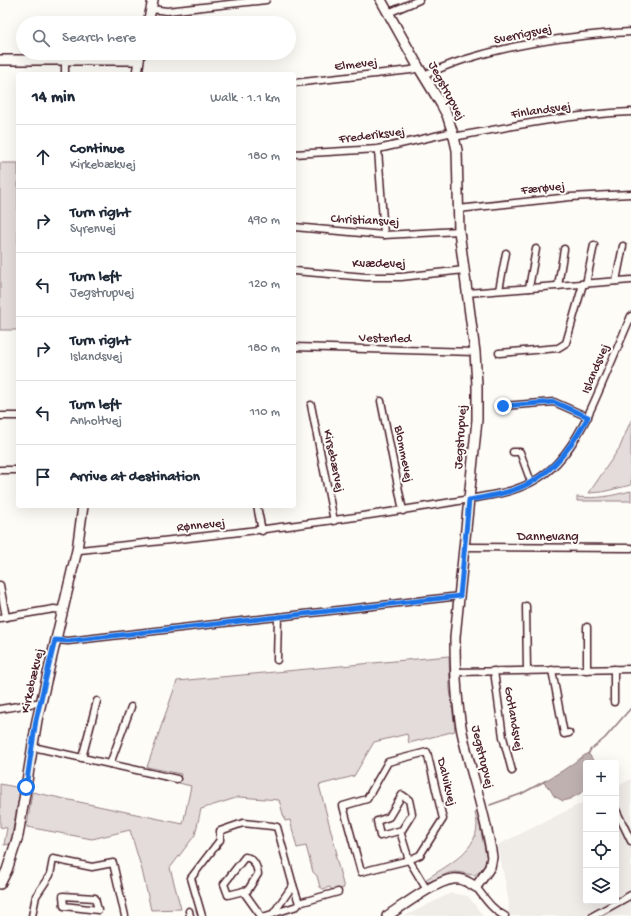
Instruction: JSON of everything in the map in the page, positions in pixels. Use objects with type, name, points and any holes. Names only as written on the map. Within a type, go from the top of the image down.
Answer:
[{"type":"street","points":[[150,16],[153,0]]},
{"type":"street","points":[[151,10],[167,11],[266,0]]},
{"type":"street","name":"Jegstrupvej","points":[[381,0],[441,104],[457,150],[459,231],[475,352],[477,420],[455,637],[455,672],[462,732],[491,846],[492,857],[490,868],[476,887]]},
{"type":"street","points":[[388,13],[419,0]]},
{"type":"street","name":"Sverrigsvej","points":[[421,71],[508,48],[560,38],[631,32]]},
{"type":"street","points":[[0,60],[65,60],[65,72]]},
{"type":"street","points":[[136,72],[139,60]]},
{"type":"street","name":"Elmevej","points":[[296,83],[411,70],[421,71]]},
{"type":"street","name":"Finlandsvej","points":[[453,135],[529,123],[615,112],[631,112]]},
{"type":"street","name":"Frederiksvej","points":[[296,154],[378,149],[453,135]]},
{"type":"street","points":[[378,149],[384,235]]},
{"type":"street","name":"Færøvej","points":[[458,209],[570,197],[631,194]]},
{"type":"street","name":"Christiansvej","points":[[296,227],[384,235],[459,231]]},
{"type":"street","points":[[499,353],[558,348],[566,343],[594,245]]},
{"type":"street","points":[[616,282],[623,246]]},
{"type":"street","points":[[558,286],[564,249]]},
{"type":"street","points":[[528,288],[536,250]]},
{"type":"street","points":[[499,290],[506,252]]},
{"type":"street","name":"Kvædevej","points":[[296,271],[366,278],[464,270]]},
{"type":"street","points":[[467,293],[631,280]]},
{"type":"street","name":"Islandsvej","points":[[469,500],[504,493],[531,482],[556,464],[568,450],[588,417],[631,316]]},
{"type":"street","name":"Vesterled","points":[[296,347],[475,352]]},
{"type":"street","name":"Blommevej","points":[[381,401],[403,511]]},
{"type":"street","points":[[503,406],[554,402],[588,417]]},
{"type":"street","name":"Kirsebærvej","points":[[311,405],[334,521]]},
{"type":"street","points":[[0,416],[16,416]]},
{"type":"street","points":[[513,452],[520,452],[531,482]]},
{"type":"street","points":[[0,470],[16,470]]},
{"type":"street","name":"Rønnevej","points":[[77,550],[262,531],[469,500]]},
{"type":"street","name":"Kirkebækvej","points":[[0,884],[7,870],[18,836],[40,704],[77,550],[83,508]]},
{"type":"street","points":[[257,508],[262,531]]},
{"type":"street","name":"Dannevang","points":[[464,547],[631,548]]},
{"type":"street","points":[[0,585],[3,618],[54,609],[63,610]]},
{"type":"street","points":[[55,640],[68,641],[460,596]]},
{"type":"street","name":"Gotlandsvej","points":[[526,606],[527,671]]},
{"type":"street","points":[[277,660],[278,617]]},
{"type":"street","points":[[587,627],[587,670]]},
{"type":"street","name":"Gotlandsvej","points":[[455,672],[631,669]]},
{"type":"street","points":[[552,670],[564,734],[569,733]]},
{"type":"street","points":[[614,670],[614,702]]},
{"type":"street","name":"Gotlandsvej","points":[[494,671],[504,737],[512,771]]},
{"type":"street","points":[[82,758],[97,701]]},
{"type":"street","points":[[0,709],[36,703],[40,704]]},
{"type":"street","points":[[110,764],[131,707]]},
{"type":"street","points":[[33,747],[177,779]]},
{"type":"street","name":"Dalvikvej","points":[[427,752],[443,819],[420,855],[409,860],[361,872],[343,806],[367,799],[388,762],[427,752]]},
{"type":"street","points":[[402,795],[409,800],[412,814],[402,830],[400,830],[380,836],[376,821],[389,817],[402,795]]},
{"type":"street","points":[[619,816],[631,841]]},
{"type":"street","points":[[202,916],[190,878],[220,840],[220,831],[243,824],[277,827],[299,903]]},
{"type":"street","points":[[400,830],[409,860],[427,890]]},
{"type":"street","points":[[245,857],[256,864],[258,874],[248,890],[243,892],[228,895],[224,884],[245,857]]},
{"type":"street","points":[[32,916],[36,896],[50,875],[53,859],[92,867],[113,863],[126,916]]},
{"type":"street","points":[[387,916],[441,882],[453,879],[465,880],[476,887],[491,906],[500,914],[505,916]]},
{"type":"street","points":[[270,915],[294,885]]},
{"type":"street","points":[[243,892],[262,916]]},
{"type":"street","points":[[270,915],[297,906],[299,903],[338,892]]},
{"type":"street","points":[[593,916],[631,895]]},
{"type":"street","points":[[64,896],[95,898],[98,910],[84,909],[77,908],[64,906],[64,896]]},
{"type":"street","points":[[76,916],[77,908]]},
{"type":"shaded area","points":[[0,163],[16,163],[16,330],[0,330]]},
{"type":"shaded area","points":[[631,420],[631,485],[602,492],[589,493],[620,447]]},
{"type":"shaded area","points":[[631,491],[631,501],[577,501],[577,497],[604,497]]},
{"type":"shaded area","points":[[449,656],[450,689],[455,731],[409,743],[407,734],[374,742],[354,776],[319,785],[337,854],[335,854],[344,888],[334,891],[330,887],[323,889],[320,887],[317,876],[313,872],[306,846],[297,848],[290,820],[285,821],[279,800],[239,797],[201,809],[195,835],[170,868],[181,909],[151,910],[142,870],[130,830],[92,839],[27,827],[32,792],[183,824],[191,786],[179,783],[181,774],[147,767],[177,681]]},
{"type":"shaded area","points":[[588,753],[593,760],[583,760],[583,792],[563,801],[554,796],[543,782]]},
{"type":"shaded area","points":[[631,779],[631,916],[508,916],[509,903],[498,845],[583,802],[583,904],[619,904],[619,785]]},
{"type":"shaded area","points":[[0,784],[21,788],[10,844],[4,845],[7,828],[0,827]]},
{"type":"shaded area","points":[[475,813],[477,813],[487,860],[482,870],[475,875],[451,872],[427,882],[425,880],[458,858],[472,843],[476,835],[477,825]]},
{"type":"shaded area","points":[[451,893],[468,896],[483,916],[405,916]]},
{"type":"waterway","points":[[593,748],[605,738],[631,708]]},
{"type":"waterway","points":[[588,754],[591,749]]},
{"type":"waterway","points":[[490,805],[521,794],[545,781]]},
{"type":"route","points":[[26,787],[36,720],[55,640],[68,641],[460,596],[469,500],[504,493],[531,482],[545,474],[568,450],[588,417],[554,402],[503,406]]}]
